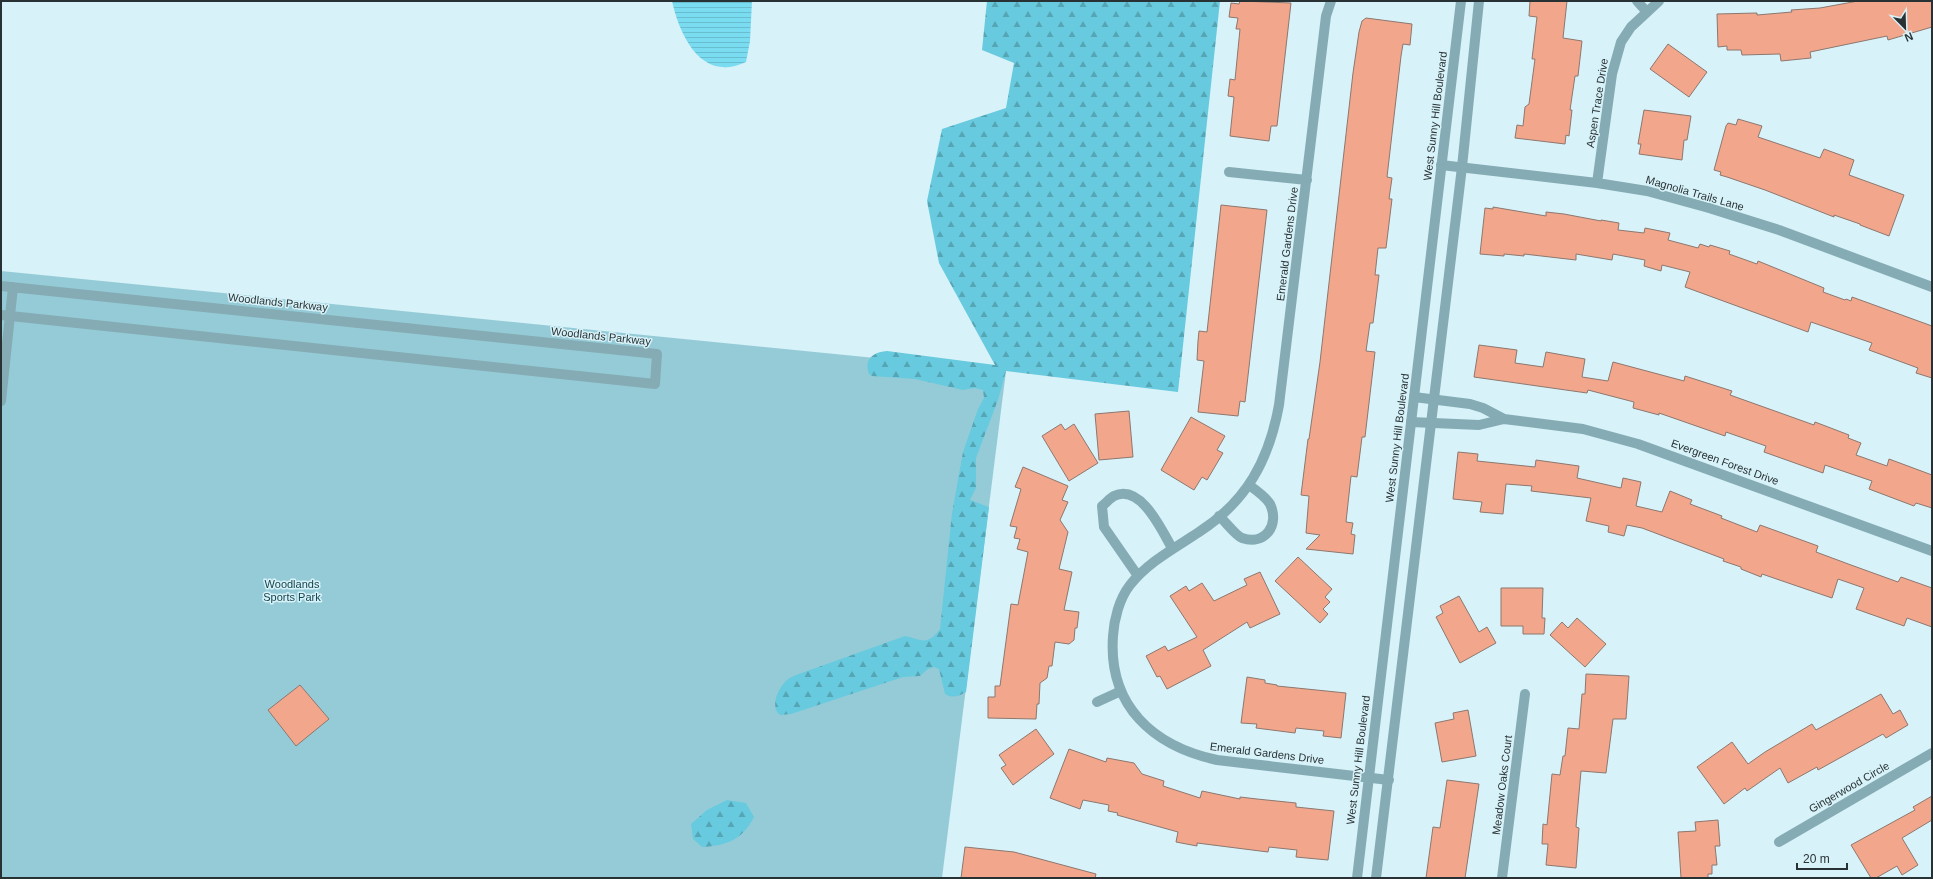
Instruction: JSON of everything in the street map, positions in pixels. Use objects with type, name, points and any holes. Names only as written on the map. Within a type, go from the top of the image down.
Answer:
[{"type":"street","name":"Emerald Gardens Drive","points":[[1331,1],[1326,16],[1276,422],[1262,461],[1249,485],[1240,497],[1200,531],[1156,559],[1129,586],[1114,623],[1113,665],[1121,691],[1133,712],[1156,735],[1194,755],[1217,760],[1389,780]]},
{"type":"street","name":"West Sunny Hill Boulevard","points":[[1357,878],[1461,1]]},
{"type":"street","points":[[1376,878],[1462,167],[1479,1]]},
{"type":"street","points":[[1637,1],[1646,11]]},
{"type":"street","name":"Aspen Trace Drive","points":[[1597,183],[1616,58],[1621,42],[1631,27],[1646,11],[1659,1]]},
{"type":"street","name":"Magnolia Trails Lane","points":[[1441,165],[1597,183],[1647,191],[1709,208],[1784,232],[1932,287]]},
{"type":"street","points":[[1229,172],[1307,180]]},
{"type":"street","name":"Woodlands Parkway","points":[[1,286],[657,354],[655,384],[5,316]]},
{"type":"street","points":[[1,401],[5,316],[13,287]]},
{"type":"street","name":"Evergreen Forest Drive","points":[[1414,397],[1483,408],[1504,419],[1584,429],[1638,444],[1932,551]]},
{"type":"street","name":"Evergreen Forest Drive","points":[[1411,422],[1479,425],[1504,419]]},
{"type":"street","points":[[1219,516],[1240,537],[1252,540],[1265,536],[1272,526],[1274,516],[1269,502],[1249,485]]},
{"type":"street","points":[[1138,576],[1104,527],[1102,506],[1114,496],[1127,494],[1141,502],[1150,511],[1172,548]]},
{"type":"street","points":[[1097,702],[1121,691]]},
{"type":"street","name":"Meadow Oaks Court","points":[[1502,878],[1525,694]]},
{"type":"street","name":"Gingerwood Circle","points":[[1779,842],[1932,753]]},
{"type":"green space","points":[[987,1],[1220,1],[1178,392],[1006,371],[998,400],[976,458],[976,488],[970,500],[989,507],[966,692],[953,697],[945,694],[939,669],[934,667],[928,669],[920,676],[903,677],[791,714],[780,715],[775,707],[776,697],[784,683],[791,677],[905,636],[928,640],[932,638],[940,629],[952,513],[963,452],[978,409],[984,398],[983,390],[975,388],[963,390],[915,379],[872,376],[869,374],[867,364],[874,355],[887,351],[995,365],[939,263],[927,201],[942,129],[1006,108],[1014,63],[982,50]]},
{"type":"green space","name":"Woodlands Sports Park","points":[[1,271],[1006,371],[942,878],[1,878]]},
{"type":"green space","points":[[727,800],[746,803],[754,817],[750,825],[739,836],[727,843],[702,847],[693,839],[691,824],[707,810]]},
{"type":"shaded area","points":[[672,1],[752,1],[750,41],[746,62],[731,67],[717,66],[705,61],[687,42]]},
{"type":"building","points":[[1240,1],[1291,3],[1277,126],[1271,126],[1269,141],[1230,136],[1234,97],[1228,96],[1230,79],[1235,80],[1240,29],[1236,29],[1238,18],[1229,17],[1231,3],[1239,4]]},
{"type":"building","points":[[1530,1],[1567,1],[1563,38],[1582,41],[1578,76],[1575,76],[1570,110],[1572,110],[1569,136],[1566,135],[1565,144],[1515,138],[1517,125],[1523,126],[1525,107],[1529,104],[1535,59],[1532,59],[1537,17],[1529,16]]},
{"type":"building","points":[[1858,1],[1932,1],[1932,27],[1888,40],[1887,36],[1810,52],[1811,58],[1781,61],[1780,54],[1742,55],[1741,50],[1727,50],[1727,46],[1718,47],[1717,14],[1757,13],[1757,15],[1792,12],[1791,10],[1820,8]]},
{"type":"building","points":[[1366,18],[1412,24],[1410,45],[1403,44],[1401,56],[1387,177],[1392,178],[1389,199],[1392,199],[1386,248],[1378,248],[1375,275],[1379,275],[1373,323],[1370,323],[1366,351],[1375,352],[1365,437],[1362,437],[1357,477],[1351,476],[1346,522],[1353,523],[1351,534],[1355,535],[1353,554],[1306,549],[1320,535],[1306,533],[1309,496],[1301,495],[1320,362],[1353,73],[1359,32],[1362,21]]},
{"type":"building","points":[[1668,44],[1707,72],[1689,97],[1650,69]]},
{"type":"building","points":[[1644,110],[1691,116],[1687,140],[1684,140],[1682,160],[1639,154],[1641,144],[1638,144]]},
{"type":"building","points":[[1738,119],[1762,126],[1758,137],[1820,158],[1824,149],[1854,160],[1849,175],[1904,195],[1889,236],[1860,224],[1834,215],[1834,217],[1765,190],[1720,175],[1721,172],[1714,170],[1726,126],[1728,123],[1736,125]]},
{"type":"building","points":[[1221,205],[1267,210],[1245,402],[1240,401],[1238,416],[1198,412],[1204,361],[1197,360],[1199,331],[1207,332]]},
{"type":"building","points":[[1493,207],[1546,216],[1546,212],[1619,223],[1618,230],[1644,233],[1645,228],[1670,233],[1668,240],[1698,248],[1700,244],[1709,247],[1710,245],[1730,251],[1729,254],[1757,264],[1758,261],[1824,288],[1823,292],[1845,300],[1851,301],[1852,297],[1932,326],[1932,378],[1916,373],[1918,368],[1869,350],[1872,343],[1811,322],[1808,332],[1685,287],[1690,272],[1662,265],[1661,271],[1644,266],[1645,260],[1613,254],[1612,260],[1576,254],[1576,260],[1524,254],[1524,256],[1504,254],[1504,256],[1480,254],[1485,208],[1493,209]]},
{"type":"building","points":[[1479,345],[1517,350],[1515,363],[1543,367],[1546,352],[1585,359],[1582,377],[1608,381],[1613,362],[1684,381],[1685,376],[1732,391],[1730,395],[1814,425],[1815,422],[1849,435],[1848,438],[1861,443],[1856,455],[1887,466],[1889,459],[1932,475],[1932,508],[1916,503],[1914,506],[1869,489],[1872,481],[1825,465],[1823,473],[1764,452],[1766,446],[1726,432],[1725,436],[1659,413],[1659,415],[1633,408],[1634,402],[1588,390],[1587,393],[1474,377]]},
{"type":"building","points":[[1129,411],[1133,457],[1099,460],[1095,414]]},
{"type":"building","points":[[1191,417],[1225,436],[1217,450],[1223,453],[1207,480],[1202,477],[1194,490],[1161,470]]},
{"type":"building","points":[[1061,424],[1065,430],[1074,424],[1098,463],[1069,481],[1042,436]]},
{"type":"building","points":[[1458,452],[1478,454],[1477,461],[1535,467],[1536,460],[1579,466],[1577,478],[1621,488],[1623,478],[1641,482],[1636,506],[1662,512],[1670,491],[1692,500],[1690,504],[1722,516],[1721,518],[1757,532],[1760,525],[1818,546],[1816,552],[1851,565],[1898,582],[1901,577],[1932,588],[1932,627],[1907,618],[1904,626],[1856,609],[1864,588],[1838,579],[1832,598],[1762,574],[1761,577],[1741,569],[1741,567],[1723,561],[1724,559],[1642,528],[1627,525],[1624,536],[1608,532],[1609,526],[1586,521],[1591,498],[1531,491],[1532,486],[1506,484],[1503,514],[1480,512],[1482,502],[1453,499]]},
{"type":"building","points":[[1023,467],[1068,486],[1062,500],[1068,502],[1060,520],[1068,532],[1059,569],[1072,572],[1064,610],[1079,612],[1077,628],[1075,628],[1074,640],[1069,644],[1055,642],[1052,666],[1049,666],[1047,678],[1040,683],[1039,704],[1037,704],[1036,719],[988,718],[988,697],[995,697],[995,686],[1000,686],[1011,604],[1018,605],[1028,552],[1017,549],[1020,539],[1014,538],[1017,527],[1010,526],[1021,489],[1015,487]]},
{"type":"building","points":[[1298,557],[1332,589],[1325,597],[1330,602],[1323,609],[1328,614],[1320,623],[1275,581]]},
{"type":"building","points":[[1260,572],[1280,614],[1250,628],[1247,622],[1203,650],[1211,666],[1167,689],[1160,676],[1157,677],[1146,656],[1165,646],[1168,651],[1197,637],[1170,596],[1186,586],[1189,591],[1202,583],[1214,601],[1247,585],[1244,579]]},
{"type":"building","points":[[1501,588],[1543,588],[1542,618],[1545,618],[1544,634],[1523,634],[1523,626],[1501,626]]},
{"type":"building","points":[[1459,596],[1479,632],[1487,627],[1496,643],[1460,663],[1436,617],[1443,613],[1440,606]]},
{"type":"building","points":[[1577,618],[1606,644],[1585,667],[1550,635],[1562,622],[1568,628]]},
{"type":"building","points":[[1586,674],[1629,676],[1626,719],[1613,719],[1606,773],[1581,771],[1576,827],[1579,828],[1576,868],[1546,865],[1548,844],[1542,844],[1543,824],[1547,825],[1552,774],[1560,775],[1563,756],[1565,756],[1568,728],[1579,729],[1582,694],[1585,694]]},
{"type":"building","points":[[1247,677],[1265,680],[1265,683],[1277,686],[1346,693],[1341,738],[1323,736],[1324,731],[1296,728],[1295,733],[1256,728],[1257,724],[1241,723]]},
{"type":"building","points":[[300,685],[329,719],[296,746],[268,710]]},
{"type":"building","points":[[1881,694],[1893,714],[1900,710],[1908,725],[1886,738],[1883,734],[1818,770],[1817,767],[1788,783],[1780,768],[1747,791],[1745,788],[1724,804],[1697,767],[1732,742],[1748,764],[1812,724],[1816,730]]},
{"type":"building","points":[[1468,710],[1476,756],[1442,762],[1435,723],[1454,719],[1453,713]]},
{"type":"building","points":[[1036,729],[1054,754],[1013,785],[1001,768],[1006,765],[999,755]]},
{"type":"building","points":[[1069,749],[1106,762],[1107,758],[1134,763],[1142,774],[1164,781],[1163,786],[1200,798],[1202,791],[1240,799],[1240,797],[1296,803],[1296,807],[1334,811],[1328,860],[1296,857],[1297,850],[1269,847],[1268,852],[1197,843],[1197,846],[1176,842],[1178,832],[1117,815],[1118,813],[1108,811],[1109,805],[1083,800],[1080,809],[1050,798]]},
{"type":"building","points":[[1447,780],[1479,784],[1465,878],[1426,878],[1433,827],[1440,828]]},
{"type":"building","points":[[1932,796],[1932,820],[1902,838],[1918,865],[1902,875],[1897,866],[1876,878],[1871,878],[1851,845],[1915,810],[1913,807]]},
{"type":"building","points":[[1718,820],[1720,846],[1715,846],[1717,865],[1712,865],[1712,874],[1708,874],[1708,878],[1681,878],[1678,832],[1696,831],[1695,822]]},
{"type":"building","points":[[965,847],[1014,852],[1096,874],[1095,878],[961,878]]}]
